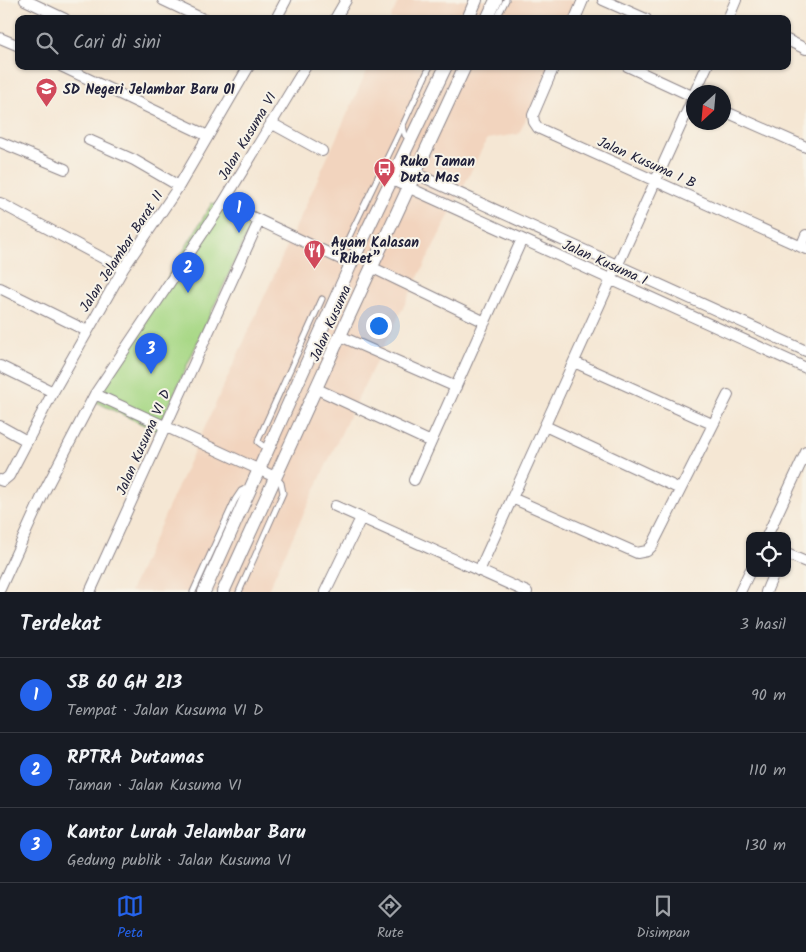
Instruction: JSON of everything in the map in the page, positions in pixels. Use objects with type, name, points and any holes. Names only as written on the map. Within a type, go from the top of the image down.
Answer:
[{"type":"street","points":[[24,0],[56,15]]},
{"type":"street","points":[[163,0],[195,15]]},
{"type":"street","points":[[278,15],[286,0]]},
{"type":"street","points":[[337,15],[346,0]]},
{"type":"street","points":[[470,15],[476,0]]},
{"type":"street","points":[[488,15],[496,0]]},
{"type":"street","points":[[577,15],[583,0]]},
{"type":"street","points":[[603,0],[637,15]]},
{"type":"street","points":[[730,15],[736,0]]},
{"type":"street","points":[[0,38],[15,44]]},
{"type":"street","points":[[791,42],[806,49]]},
{"type":"street","points":[[70,70],[208,136]]},
{"type":"street","name":"Jalan Jelambar Barat II","points":[[3,479],[27,441],[123,268],[179,186],[248,70]]},
{"type":"street","name":"Jalan Kusuma VI","points":[[0,589],[45,490],[95,394],[223,203],[304,70]]},
{"type":"street","name":"Jalan Kusuma","points":[[204,592],[350,264],[444,70]]},
{"type":"street","name":"Jalan Kusuma","points":[[223,592],[372,268],[407,187],[463,70]]},
{"type":"street","name":"Jalan Kusuma I B","points":[[552,70],[533,115],[536,126],[803,248]]},
{"type":"street","points":[[636,70],[686,92]]},
{"type":"street","points":[[698,85],[705,70]]},
{"type":"street","points":[[479,570],[686,113]]},
{"type":"street","points":[[731,114],[806,147]]},
{"type":"street","points":[[271,124],[322,151]]},
{"type":"street","points":[[89,140],[134,160],[179,186]]},
{"type":"street","points":[[0,142],[65,169]]},
{"type":"street","name":"Jalan Kusuma I","points":[[399,166],[617,267],[806,351]]},
{"type":"street","name":"Jalan Kusuma I","points":[[392,180],[806,368]]},
{"type":"street","points":[[0,203],[123,268]]},
{"type":"street","points":[[223,203],[350,264]]},
{"type":"street","name":"Jalan Kusuma VI D","points":[[90,592],[259,221]]},
{"type":"street","points":[[803,248],[806,235]]},
{"type":"street","points":[[414,480],[522,240]]},
{"type":"street","points":[[372,268],[485,322]]},
{"type":"street","points":[[0,288],[87,331]]},
{"type":"street","points":[[340,336],[456,387]]},
{"type":"street","points":[[574,362],[712,424]]},
{"type":"street","points":[[0,366],[53,392]]},
{"type":"street","points":[[317,389],[431,442]]},
{"type":"street","points":[[95,394],[276,477]]},
{"type":"street","points":[[512,498],[636,553],[642,552],[652,546],[728,395]]},
{"type":"street","points":[[0,426],[27,441]]},
{"type":"street","points":[[545,426],[680,489]]},
{"type":"street","points":[[769,532],[803,464],[806,452]]},
{"type":"street","points":[[335,506],[527,592]]},
{"type":"street","points":[[327,590],[361,518]]},
{"type":"street","points":[[791,556],[806,562]]},
{"type":"street","points":[[740,592],[747,577]]},
{"type":"street","points":[[766,592],[772,577]]},
{"type":"lane","points":[[498,15],[506,0]]},
{"type":"lane","points":[[357,251],[346,243],[428,70]]},
{"type":"lane","points":[[403,125],[405,135],[411,141]]},
{"type":"lane","points":[[268,449],[258,442],[259,438],[322,300]]},
{"type":"lane","points":[[239,592],[283,493],[281,483],[276,477]]},
{"type":"lane","points":[[193,592],[234,500],[241,491],[251,486]]},
{"type":"shaded area","points":[[399,0],[582,0],[575,15],[392,15]]},
{"type":"shaded area","points":[[367,70],[548,70],[519,134],[487,139],[353,408],[267,592],[130,592]]},
{"type":"green space","points":[[212,203],[253,221],[157,431],[94,401]]},
{"type":"place","name":"SD Negeri Jelambar Baru 01","points":[[47,108]]},
{"type":"place","name":"Ruko Taman Duta Mas","points":[[384,188]]},
{"type":"place","name":"SB 60 GH 213","points":[[239,233]]},
{"type":"place","name":"Ayam Kalasan “Ribet”","points":[[315,269]]},
{"type":"place","name":"RPTRA Dutamas","points":[[188,293]]},
{"type":"place","name":"Kantor Lurah Jelambar Baru","points":[[151,374]]}]
